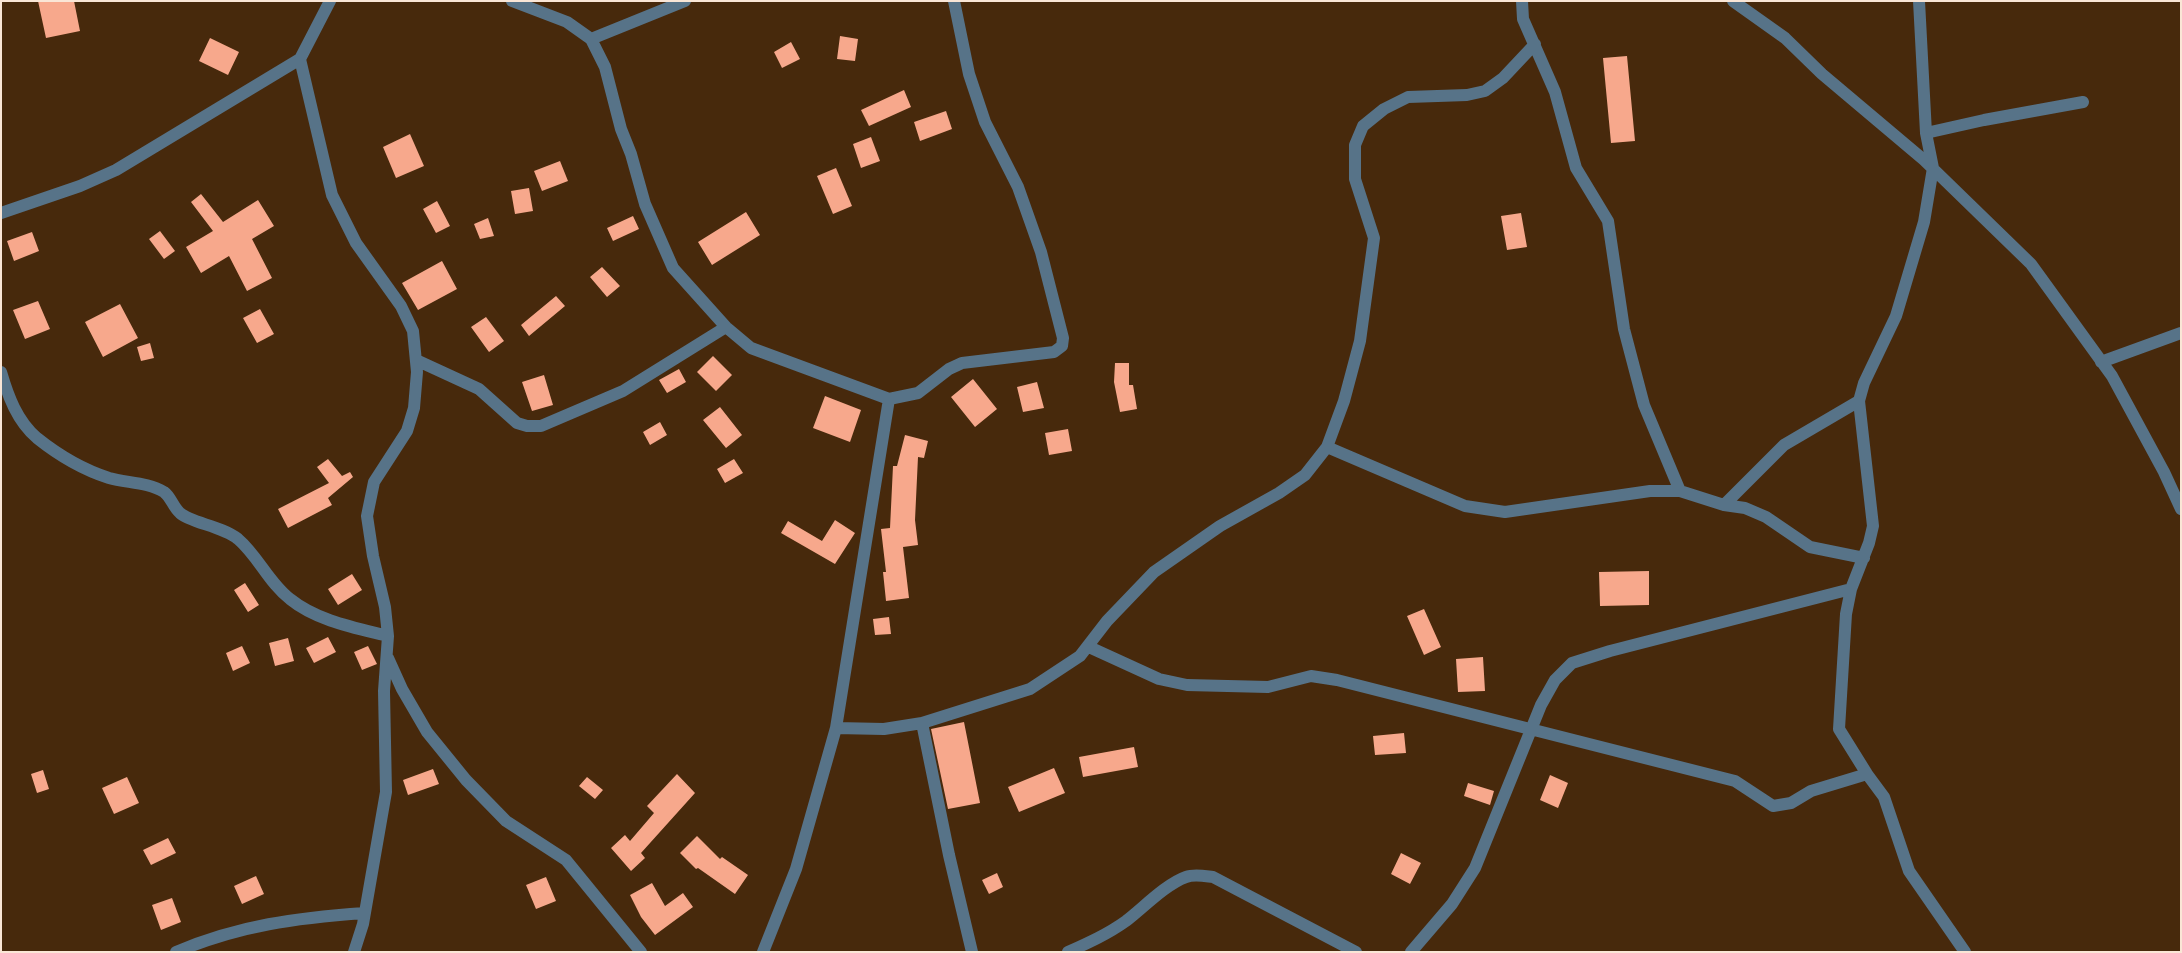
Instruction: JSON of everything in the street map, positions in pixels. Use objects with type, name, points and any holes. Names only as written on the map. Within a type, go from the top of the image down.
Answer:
[{"type":"street","points":[[1,213],[80,186],[116,170],[300,59],[330,1]]},
{"type":"street","points":[[512,1],[567,22],[591,39],[605,67],[621,129],[631,154],[645,204],[672,268],[726,327],[751,348],[871,394],[889,399],[918,393],[949,369],[962,363],[1054,352],[1062,346],[1063,338],[1041,252],[1018,187],[986,122],[969,74],[954,1]]},
{"type":"street","points":[[591,39],[686,1]]},
{"type":"street","points":[[1522,1],[1523,19],[1555,92],[1576,168],[1608,221],[1624,329],[1644,405],[1680,491]]},
{"type":"street","points":[[1733,1],[1785,38],[1822,74],[1933,168],[2031,264],[2101,362],[2164,472],[2181,509]]},
{"type":"street","points":[[1919,1],[1926,134],[1933,168],[1924,222],[1896,316],[1864,382],[1859,401],[1873,526],[1846,614],[1839,729],[1866,774],[1884,797],[1909,871],[1965,952]]},
{"type":"street","points":[[836,728],[884,728],[922,723],[1030,689],[1080,656],[1107,621],[1154,572],[1220,526],[1279,493],[1298,479],[1327,447],[1344,401],[1360,340],[1374,238],[1355,178],[1355,145],[1363,126],[1384,109],[1408,97],[1467,95],[1485,91],[1503,78],[1535,44]]},
{"type":"street","points":[[300,59],[332,195],[356,243],[402,306],[413,331],[416,360],[414,408],[407,430],[374,482],[367,516],[373,556],[385,607],[388,636],[384,691],[386,792],[365,913],[354,952]]},
{"type":"street","points":[[1926,134],[1984,120],[2083,102]]},
{"type":"street","points":[[416,360],[479,389],[518,423],[526,426],[541,426],[623,391],[726,327]]},
{"type":"street","points":[[2101,362],[2181,333]]},
{"type":"street","points":[[1,372],[12,404],[22,421],[34,436],[56,453],[108,478],[146,485],[166,493],[179,513],[223,530],[238,540],[290,599],[312,612],[341,624],[388,636]]},
{"type":"street","points":[[762,952],[796,870],[836,728],[889,399]]},
{"type":"street","points":[[1724,505],[1784,445],[1859,401]]},
{"type":"street","points":[[1327,447],[1465,506],[1505,512],[1650,491],[1680,491],[1724,505],[1745,508],[1766,517],[1810,547],[1864,558]]},
{"type":"street","points":[[1411,952],[1452,904],[1475,868],[1530,729],[1555,680],[1572,663],[1619,648],[1852,590]]},
{"type":"street","points":[[1089,646],[1159,679],[1187,685],[1268,687],[1311,676],[1337,680],[1735,781],[1773,806],[1791,803],[1811,791],[1866,774]]},
{"type":"street","points":[[387,656],[402,689],[427,732],[466,780],[506,821],[566,860],[641,952]]},
{"type":"street","points":[[922,723],[949,855],[972,952]]},
{"type":"street","points":[[1068,952],[1124,922],[1175,883],[1186,877],[1199,876],[1213,877],[1356,952]]},
{"type":"street","points":[[176,952],[206,939],[254,926],[295,918],[365,913]]},
{"type":"building","points":[[38,1],[74,1],[80,31],[46,38]]},
{"type":"building","points":[[840,36],[858,39],[855,61],[837,59]]},
{"type":"building","points":[[210,38],[239,52],[228,75],[199,61]]},
{"type":"building","points":[[791,42],[800,59],[782,68],[774,52]]},
{"type":"building","points":[[1627,56],[1635,141],[1611,143],[1603,58]]},
{"type":"building","points":[[904,90],[911,107],[869,126],[861,110]]},
{"type":"building","points":[[946,111],[952,129],[920,141],[914,122]]},
{"type":"building","points":[[410,134],[424,166],[396,178],[383,147]]},
{"type":"building","points":[[871,137],[880,161],[861,168],[853,144]]},
{"type":"building","points":[[560,161],[568,181],[542,191],[534,171]]},
{"type":"building","points":[[836,168],[852,206],[833,214],[817,176]]},
{"type":"building","points":[[529,188],[533,211],[515,214],[511,191]]},
{"type":"building","points":[[201,194],[223,222],[258,200],[274,226],[252,239],[272,278],[247,291],[229,256],[201,273],[186,247],[213,231],[191,202]]},
{"type":"building","points":[[437,201],[450,226],[436,233],[423,209]]},
{"type":"building","points":[[746,212],[760,235],[712,265],[698,242]]},
{"type":"building","points":[[1521,213],[1527,247],[1507,250],[1501,216]]},
{"type":"building","points":[[633,216],[639,229],[613,241],[607,228]]},
{"type":"building","points":[[488,218],[494,236],[480,239],[474,224]]},
{"type":"building","points":[[160,231],[175,251],[164,259],[149,239]]},
{"type":"building","points":[[32,232],[39,251],[14,261],[7,241]]},
{"type":"building","points":[[442,261],[457,289],[418,310],[402,283]]},
{"type":"building","points":[[602,267],[620,286],[607,297],[590,277]]},
{"type":"building","points":[[556,296],[565,306],[529,336],[521,325]]},
{"type":"building","points":[[38,301],[50,329],[25,339],[13,310]]},
{"type":"building","points":[[120,304],[138,338],[103,357],[85,322]]},
{"type":"building","points":[[260,309],[274,334],[257,343],[243,318]]},
{"type":"building","points":[[486,317],[504,341],[489,352],[471,327]]},
{"type":"building","points":[[150,343],[154,358],[141,361],[137,347]]},
{"type":"building","points":[[713,356],[732,375],[716,391],[697,372]]},
{"type":"building","points":[[1115,363],[1129,363],[1129,385],[1133,385],[1137,409],[1120,412],[1114,382]]},
{"type":"building","points":[[679,369],[686,382],[667,393],[659,380]]},
{"type":"building","points":[[544,375],[553,405],[532,411],[522,382]]},
{"type":"building","points":[[973,379],[997,409],[975,427],[951,397]]},
{"type":"building","points":[[1037,382],[1044,408],[1023,412],[1017,387]]},
{"type":"building","points":[[825,396],[861,410],[850,442],[813,428]]},
{"type":"building","points":[[720,407],[742,435],[726,448],[703,420]]},
{"type":"building","points":[[660,422],[667,435],[650,445],[643,432]]},
{"type":"building","points":[[1068,429],[1072,451],[1049,455],[1045,433]]},
{"type":"building","points":[[905,435],[928,441],[924,458],[918,457],[915,520],[918,545],[903,547],[909,598],[886,601],[883,572],[886,572],[881,529],[890,528],[893,466],[897,466]]},
{"type":"building","points":[[328,459],[342,476],[350,472],[353,477],[328,498],[332,505],[288,528],[278,509],[329,483],[317,467]]},
{"type":"building","points":[[734,459],[743,473],[725,483],[717,469]]},
{"type":"building","points":[[835,520],[855,533],[835,564],[781,533],[788,521],[822,541]]},
{"type":"building","points":[[1649,571],[1649,605],[1600,606],[1599,572]]},
{"type":"building","points":[[352,574],[362,590],[338,605],[328,589]]},
{"type":"building","points":[[245,583],[259,605],[248,612],[234,590]]},
{"type":"building","points":[[1424,609],[1441,647],[1424,655],[1407,616]]},
{"type":"building","points":[[889,617],[891,634],[875,635],[873,619]]},
{"type":"building","points":[[328,637],[336,652],[314,663],[306,648]]},
{"type":"building","points":[[288,638],[294,661],[275,666],[269,643]]},
{"type":"building","points":[[242,646],[250,663],[233,671],[226,653]]},
{"type":"building","points":[[368,646],[377,664],[362,670],[354,652]]},
{"type":"building","points":[[1483,657],[1485,691],[1458,692],[1456,659]]},
{"type":"building","points":[[964,722],[980,803],[948,809],[931,729]]},
{"type":"building","points":[[1404,733],[1406,753],[1375,755],[1373,736]]},
{"type":"building","points":[[1134,747],[1138,767],[1083,777],[1079,757]]},
{"type":"building","points":[[1054,768],[1065,793],[1019,812],[1008,787]]},
{"type":"building","points":[[433,769],[439,784],[408,795],[403,780]]},
{"type":"building","points":[[43,770],[49,789],[37,793],[31,774]]},
{"type":"building","points":[[677,774],[695,793],[641,853],[645,858],[631,871],[611,848],[625,835],[630,841],[654,813],[647,806]]},
{"type":"building","points":[[1550,775],[1568,783],[1558,808],[1540,800]]},
{"type":"building","points":[[127,777],[139,803],[114,814],[102,788]]},
{"type":"building","points":[[587,777],[603,790],[595,799],[579,786]]},
{"type":"building","points":[[1468,783],[1494,791],[1490,805],[1464,796]]},
{"type":"building","points":[[697,836],[720,859],[722,857],[748,875],[735,894],[698,868],[696,869],[680,853]]},
{"type":"building","points":[[168,838],[176,853],[151,865],[143,850]]},
{"type":"building","points":[[1401,853],[1421,863],[1410,884],[1391,874]]},
{"type":"building","points":[[997,873],[1003,887],[989,894],[982,880]]},
{"type":"building","points":[[256,876],[264,894],[242,904],[234,886]]},
{"type":"building","points":[[546,877],[556,901],[536,909],[526,885]]},
{"type":"building","points":[[652,883],[665,906],[683,893],[693,907],[655,935],[641,917],[630,895]]},
{"type":"building","points":[[172,898],[181,922],[161,930],[152,905]]}]
